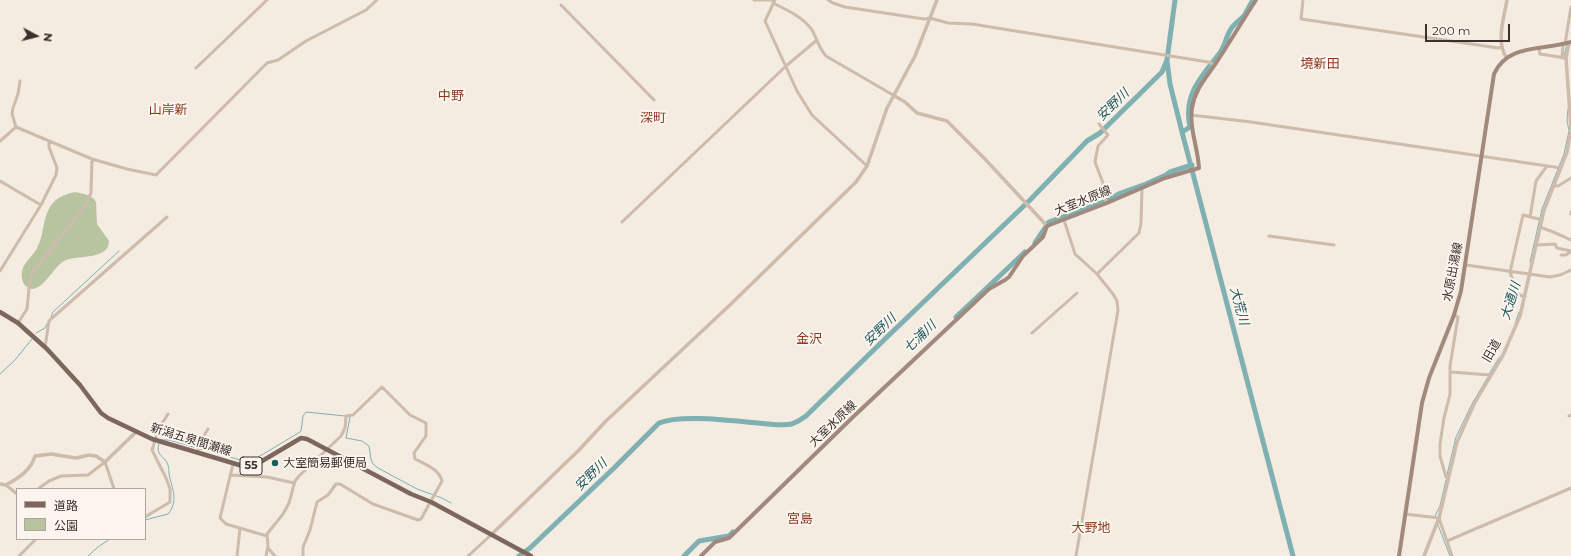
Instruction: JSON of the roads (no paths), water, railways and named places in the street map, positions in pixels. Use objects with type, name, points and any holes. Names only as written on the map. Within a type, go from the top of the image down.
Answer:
[{"type":"main road","name":"大室水原線","points":[[701,556],[715,542],[729,538],[962,314],[989,289],[1005,280],[1023,256],[1043,237],[1047,226],[1107,203],[1165,178],[1200,168],[1195,144],[1192,115],[1196,92],[1256,0]]},
{"type":"main road","points":[[1506,57],[1516,52],[1567,43]]},
{"type":"main road","name":"水原出湯線","points":[[1399,556],[1422,403],[1429,378],[1454,315],[1461,291],[1494,74],[1498,65],[1506,57]]},
{"type":"main road","name":"新潟五泉間瀬線","points":[[0,312],[18,323],[45,347],[80,385],[101,413],[136,432],[154,440],[233,464],[250,467],[300,438],[327,450],[411,494],[431,502],[530,556]]},
{"type":"street","points":[[196,68],[267,0]]},
{"type":"street","points":[[20,81],[18,94],[12,108],[12,114],[16,127],[92,159],[156,175],[267,63],[278,60],[318,34],[366,10],[376,0]]},
{"type":"street","points":[[754,0],[774,1],[808,25],[822,52],[830,58],[905,102],[917,113],[947,121],[985,159],[1047,226]]},
{"type":"street","points":[[828,0],[845,7],[924,19],[930,18],[948,23],[972,24],[1173,56],[1213,64]]},
{"type":"street","points":[[468,556],[579,450],[605,422],[732,303],[861,176],[867,166],[886,108],[915,56],[937,0]]},
{"type":"street","points":[[1303,0],[1301,19],[1498,48],[1502,47]]},
{"type":"street","points":[[1506,57],[1502,47],[1501,38],[1507,0]]},
{"type":"street","points":[[774,1],[765,17],[765,21],[797,91],[812,115],[867,166]]},
{"type":"street","points":[[561,5],[654,100]]},
{"type":"street","points":[[1539,49],[1540,54],[1564,58],[1571,7]]},
{"type":"street","points":[[622,222],[786,66],[817,40]]},
{"type":"street","name":"旧道","points":[[1424,556],[1439,518],[1459,436],[1472,408],[1517,326],[1525,297],[1544,210],[1567,152],[1571,129],[1564,58],[1567,43]]},
{"type":"street","points":[[1192,115],[1251,122],[1561,168]]},
{"type":"street","points":[[1099,125],[1108,135],[1098,146],[1095,162],[1106,191],[1104,197],[1107,203]]},
{"type":"street","points":[[0,142],[16,127]]},
{"type":"street","points":[[0,271],[41,205],[56,175],[57,168],[49,147],[49,141]]},
{"type":"street","points":[[18,323],[27,309],[30,280],[33,272],[84,207],[90,196],[92,159]]},
{"type":"street","points":[[1530,217],[1536,181],[1548,166]]},
{"type":"street","points":[[1553,186],[1558,186],[1571,178]]},
{"type":"street","points":[[0,182],[41,205]]},
{"type":"street","points":[[1096,274],[1139,233],[1141,223],[1142,188]]},
{"type":"street","points":[[1525,297],[1517,294],[1510,272],[1523,215],[1542,220]]},
{"type":"street","points":[[45,347],[49,321],[167,217]]},
{"type":"street","points":[[1064,220],[1075,254],[1114,294],[1117,301],[1118,310],[1076,556]]},
{"type":"street","points":[[1540,227],[1559,233],[1571,240]]},
{"type":"street","points":[[1269,236],[1334,245]]},
{"type":"street","points":[[1536,245],[1555,244],[1557,248],[1570,252]]},
{"type":"street","points":[[1561,255],[1566,255],[1570,252]]},
{"type":"street","points":[[1466,265],[1554,277],[1571,270]]},
{"type":"street","points":[[1032,333],[1077,293]]},
{"type":"street","points":[[1448,479],[1446,477],[1440,456],[1440,444],[1450,394],[1451,372],[1458,317],[1454,315]]},
{"type":"street","points":[[1451,372],[1490,375]]},
{"type":"street","points":[[266,556],[268,548],[267,536],[269,531],[284,514],[289,503],[294,483],[298,476],[337,442],[344,431],[346,416],[353,415],[382,387],[410,414],[426,422],[426,436],[414,453],[414,456],[415,459],[433,467],[442,478],[431,502],[421,519],[418,520],[372,504],[340,484],[336,484],[325,497],[317,502],[304,547],[303,556]]},
{"type":"street","points":[[146,517],[170,502],[170,494],[164,472],[152,453],[154,440],[159,428],[168,414]]},
{"type":"street","points":[[198,453],[202,439],[208,429]]},
{"type":"street","points":[[39,488],[49,481],[61,476],[88,475],[105,462],[136,432]]},
{"type":"street","points":[[6,485],[27,471],[35,456],[51,454],[76,458],[96,456],[105,462],[114,488]]},
{"type":"street","points":[[233,464],[220,518],[224,523],[267,536]]},
{"type":"street","points":[[230,476],[266,477],[294,483]]},
{"type":"street","points":[[0,484],[6,485],[16,493]]},
{"type":"street","points":[[1447,542],[1571,488]]},
{"type":"street","points":[[1405,514],[1439,518],[1452,556]]},
{"type":"street","points":[[237,556],[240,528]]},
{"type":"street","points":[[19,556],[35,540]]},
{"type":"street","points":[[268,548],[276,556]]},
{"type":"waterway","name":"安野川","points":[[519,556],[530,548],[659,423],[669,420],[693,419],[784,425],[792,424],[806,416],[1030,200],[1087,141],[1100,133],[1162,72],[1167,60],[1175,0]]},
{"type":"waterway","points":[[1182,132],[1190,127],[1188,116],[1189,105],[1195,87],[1221,51],[1231,29],[1244,16],[1253,0]]},
{"type":"waterway","name":"大通川","points":[[1564,56],[1567,44]]},
{"type":"waterway","name":"大荒川","points":[[1167,61],[1170,84],[1182,132],[1293,556]]},
{"type":"waterway","name":"大通川","points":[[1530,262],[1542,209],[1564,154],[1569,131],[1567,120],[1568,109]]},
{"type":"waterway","name":"七浦川","points":[[1035,243],[1049,222],[1103,202],[1170,172],[1192,165]]},
{"type":"waterway","points":[[51,317],[53,312],[119,251]]},
{"type":"waterway","name":"七浦川","points":[[956,317],[1025,252]]},
{"type":"waterway","name":"大通川","points":[[1515,324],[1519,312]]},
{"type":"waterway","points":[[36,333],[45,328],[47,324]]},
{"type":"waterway","points":[[0,374],[15,360],[32,339]]},
{"type":"waterway","name":"大通川","points":[[1489,374],[1499,358]]},
{"type":"waterway","name":"大通川","points":[[1447,475],[1456,437],[1473,402],[1488,377]]},
{"type":"waterway","points":[[200,449],[248,462],[300,432],[303,416],[306,412],[345,416]]},
{"type":"waterway","points":[[350,417],[346,438],[362,441],[369,446],[373,464],[417,489],[451,503]]},
{"type":"waterway","points":[[160,440],[169,440],[197,448]]},
{"type":"waterway","points":[[146,520],[168,514],[174,500],[168,466],[158,451],[159,443]]},
{"type":"waterway","name":"大通川","points":[[1435,516],[1440,506],[1446,480]]},
{"type":"waterway","name":"大通川","points":[[1438,525],[1450,556]]},
{"type":"waterway","name":"七浦川","points":[[684,556],[699,541],[729,536],[733,532]]},
{"type":"waterway","points":[[88,556],[108,540]]},
{"type":"place","name":"大室簡易郵便局","points":[[275,463]]},
{"type":"district","name":"境新田","points":[[1320,64]]},
{"type":"district","name":"中野","points":[[451,96]]},
{"type":"district","name":"山岸新","points":[[168,110]]},
{"type":"district","name":"深町","points":[[653,118]]},
{"type":"district","name":"金沢","points":[[809,339]]},
{"type":"district","name":"宮島","points":[[800,519]]},
{"type":"district","name":"大野地","points":[[1091,528]]}]
